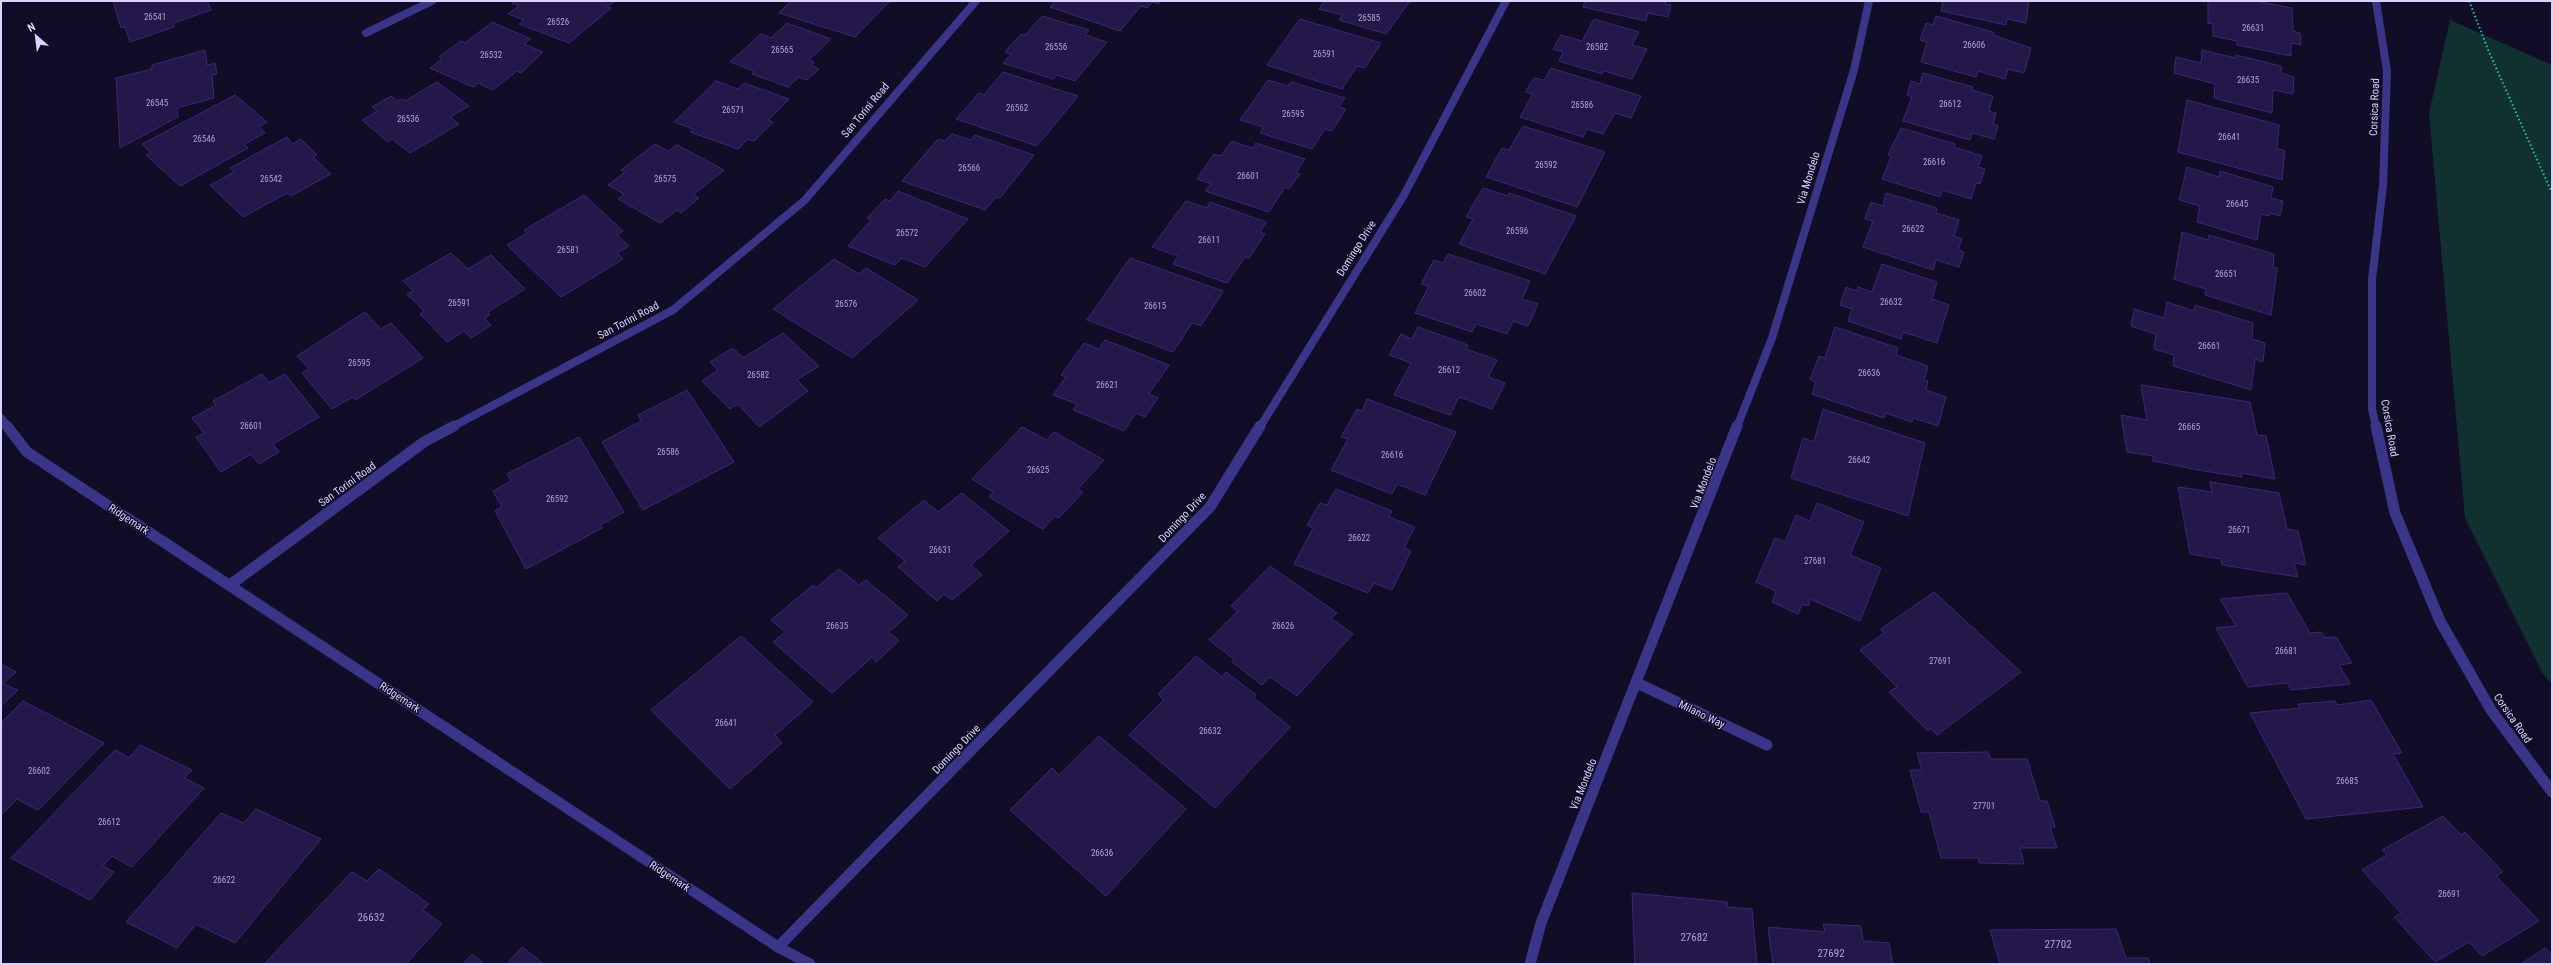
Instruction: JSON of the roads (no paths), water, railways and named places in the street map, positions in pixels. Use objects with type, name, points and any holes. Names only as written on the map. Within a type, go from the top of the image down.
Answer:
[{"type":"street","points":[[366,33],[432,1]]},
{"type":"street","name":"San Torini Road","points":[[230,585],[424,442],[673,310],[805,200],[976,1]]},
{"type":"street","name":"Domingo Drive","points":[[778,947],[1210,507],[1404,195],[1506,1]]},
{"type":"street","name":"Via Mondelo","points":[[1530,964],[1541,923],[1772,338],[1854,70],[1869,1]]},
{"type":"street","name":"Corsica Road","points":[[2376,1],[2387,71],[2383,185],[2372,280],[2372,409],[2395,513],[2440,621],[2491,710],[2552,792]]},
{"type":"street","name":"Ridgemark","points":[[1,418],[27,452],[778,947],[810,964]]},
{"type":"street","name":"Milano Way","points":[[1637,683],[1767,745]]}]
